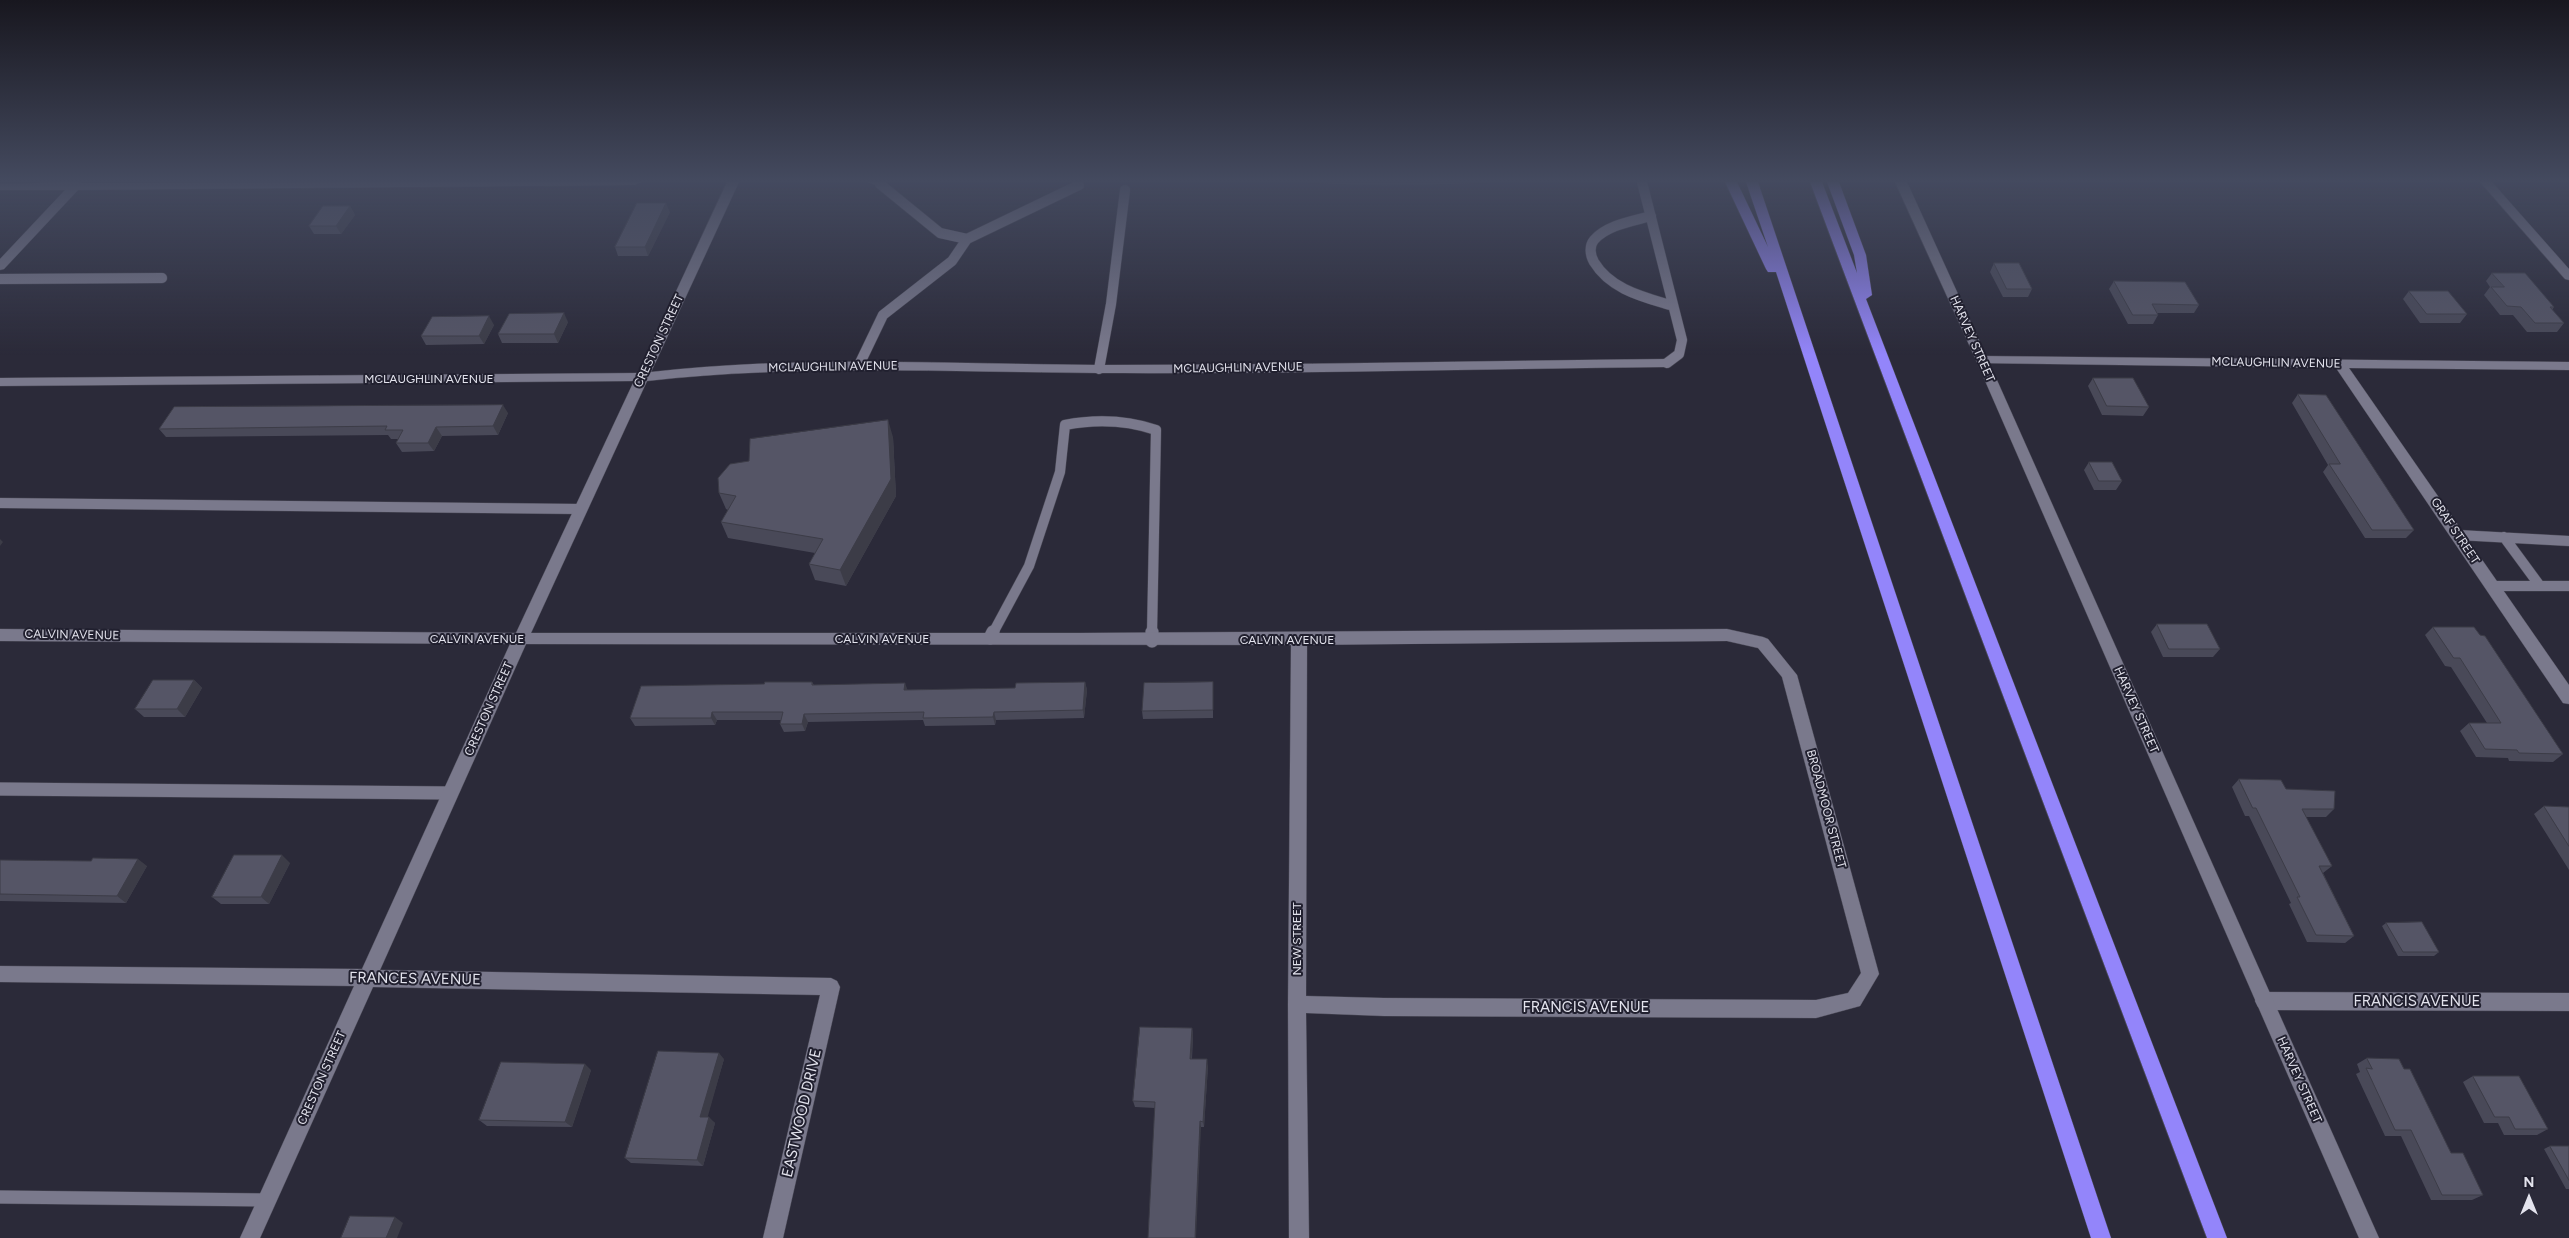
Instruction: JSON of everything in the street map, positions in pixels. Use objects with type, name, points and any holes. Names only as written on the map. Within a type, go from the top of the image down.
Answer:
[{"type":"highway","points":[[1758,240],[1799,327]]},
{"type":"highway","points":[[1771,240],[2101,1238]]},
{"type":"highway","points":[[1838,240],[2217,1238]]},
{"type":"highway","points":[[1854,240],[1860,255],[1872,328]]},
{"type":"street","points":[[0,266],[25,240]]},
{"type":"street","name":"CRESTON STREET","points":[[250,1238],[520,640],[706,240]]},
{"type":"street","name":"HARVEY STREET","points":[[1927,240],[2369,1238]]},
{"type":"street","points":[[2537,240],[2569,276]]},
{"type":"street","name":"MCLAUGHLIN AVENUE","points":[[1982,360],[2569,366]]},
{"type":"street","name":"MCLAUGHLIN AVENUE","points":[[0,382],[642,377],[697,369],[859,365],[1099,369],[1667,364]]},
{"type":"street","name":"GRAF STREET","points":[[2340,364],[2569,698]]},
{"type":"street","name":"CALVIN AVENUE","points":[[0,635],[520,640],[990,638],[1152,641],[1727,635],[1763,643]]},
{"type":"street","name":"NEW STREET","points":[[1299,640],[1297,1004],[1300,1238]]},
{"type":"street","name":"BROADMOOR STREET","points":[[1763,643],[1789,675],[1870,974],[1865,983]]},
{"type":"street","name":"FRANCES AVENUE","points":[[0,974],[367,978],[831,987]]},
{"type":"street","name":"FRANCIS AVENUE","points":[[1297,1004],[1394,1008],[1816,1009],[1854,1000],[1865,983]]},
{"type":"street","name":"EASTWOOD DRIVE","points":[[773,1238],[831,987]]},
{"type":"street","name":"FRANCIS AVENUE","points":[[2264,1001],[2569,1002]]},
{"type":"lane","points":[[859,365],[882,315],[952,261],[966,240]]},
{"type":"lane","points":[[1099,369],[1111,304],[1119,240]]},
{"type":"lane","points":[[1595,240],[1590,252],[1594,266],[1631,293],[1673,306]]},
{"type":"lane","points":[[1657,240],[1682,340],[1680,354],[1667,364]]},
{"type":"lane","points":[[0,279],[162,278]]},
{"type":"lane","points":[[990,638],[1029,566],[1060,472],[1065,425],[1083,421],[1112,421],[1140,424],[1156,430],[1152,641]]},
{"type":"lane","points":[[0,503],[580,509]]},
{"type":"lane","points":[[2458,535],[2569,541]]},
{"type":"lane","points":[[2504,538],[2540,586]]},
{"type":"lane","points":[[2492,586],[2569,586]]},
{"type":"lane","points":[[0,789],[451,793]]},
{"type":"lane","points":[[0,1197],[267,1200]]},
{"type":"building","points":[[619,240],[648,240],[645,247],[615,247]]},
{"type":"building","points":[[1994,263],[2019,263],[2032,289],[2007,289]]},
{"type":"building","points":[[2492,273],[2525,273],[2554,307],[2550,307],[2564,323],[2535,323],[2521,307],[2507,306],[2491,287],[2504,287]]},
{"type":"building","points":[[2114,281],[2185,282],[2199,305],[2152,304],[2158,315],[2133,315]]},
{"type":"building","points":[[2409,291],[2448,291],[2467,314],[2427,314]]},
{"type":"building","points":[[564,313],[554,334],[498,334],[509,314]]},
{"type":"building","points":[[489,316],[479,336],[421,336],[432,317]]},
{"type":"building","points":[[2093,378],[2133,378],[2149,407],[2107,406]]},
{"type":"building","points":[[2298,394],[2326,395],[2414,530],[2372,530],[2329,464],[2340,464]]},
{"type":"building","points":[[503,405],[493,426],[436,427],[428,443],[396,443],[403,430],[385,430],[387,426],[159,429],[174,407]]},
{"type":"building","points":[[888,420],[891,479],[840,570],[809,564],[823,539],[721,522],[736,496],[719,493],[718,478],[730,464],[749,461],[750,439]]},
{"type":"building","points":[[2089,462],[2112,462],[2122,481],[2099,481]]},
{"type":"building","points":[[2157,624],[2207,624],[2220,649],[2169,649]]},
{"type":"building","points":[[2433,627],[2474,627],[2480,635],[2485,636],[2563,754],[2519,753],[2517,750],[2485,749],[2469,723],[2501,723],[2460,658],[2454,658]]},
{"type":"building","points":[[153,680],[194,680],[177,709],[135,709]]},
{"type":"building","points":[[765,682],[812,682],[812,685],[905,683],[904,690],[1015,688],[1016,683],[1085,682],[1083,710],[994,712],[993,717],[923,718],[924,712],[804,714],[802,724],[780,724],[783,712],[712,712],[711,718],[630,718],[641,686],[764,684]]},
{"type":"building","points":[[1213,682],[1213,710],[1142,711],[1144,683]]},
{"type":"building","points":[[2239,779],[2281,780],[2286,789],[2335,791],[2334,809],[2302,809],[2332,866],[2319,866],[2354,936],[2316,935],[2297,897],[2300,897],[2256,808],[2253,808]]},
{"type":"building","points":[[2544,806],[2569,807],[2569,846]]},
{"type":"building","points":[[234,855],[282,855],[261,897],[212,897]]},
{"type":"building","points":[[93,858],[138,859],[117,896],[0,894],[0,860],[91,861]]},
{"type":"building","points":[[2422,922],[2439,952],[2403,952],[2386,923]]},
{"type":"building","points":[[1140,1027],[1192,1028],[1190,1059],[1207,1059],[1203,1122],[1200,1121],[1195,1238],[1148,1238],[1155,1102],[1133,1101]]},
{"type":"building","points":[[658,1051],[719,1053],[700,1117],[709,1117],[697,1160],[625,1158]]},
{"type":"building","points":[[2367,1058],[2399,1059],[2404,1069],[2410,1069],[2451,1153],[2463,1153],[2483,1195],[2442,1195],[2411,1130],[2395,1130],[2366,1068],[2372,1069]]},
{"type":"building","points":[[501,1062],[585,1064],[565,1122],[479,1120]]},
{"type":"building","points":[[2473,1076],[2519,1076],[2548,1129],[2515,1129],[2509,1117],[2495,1117]]},
{"type":"building","points":[[2550,1146],[2569,1146],[2569,1180]]},
{"type":"building","points":[[350,1216],[395,1217],[386,1238],[341,1238]]}]
